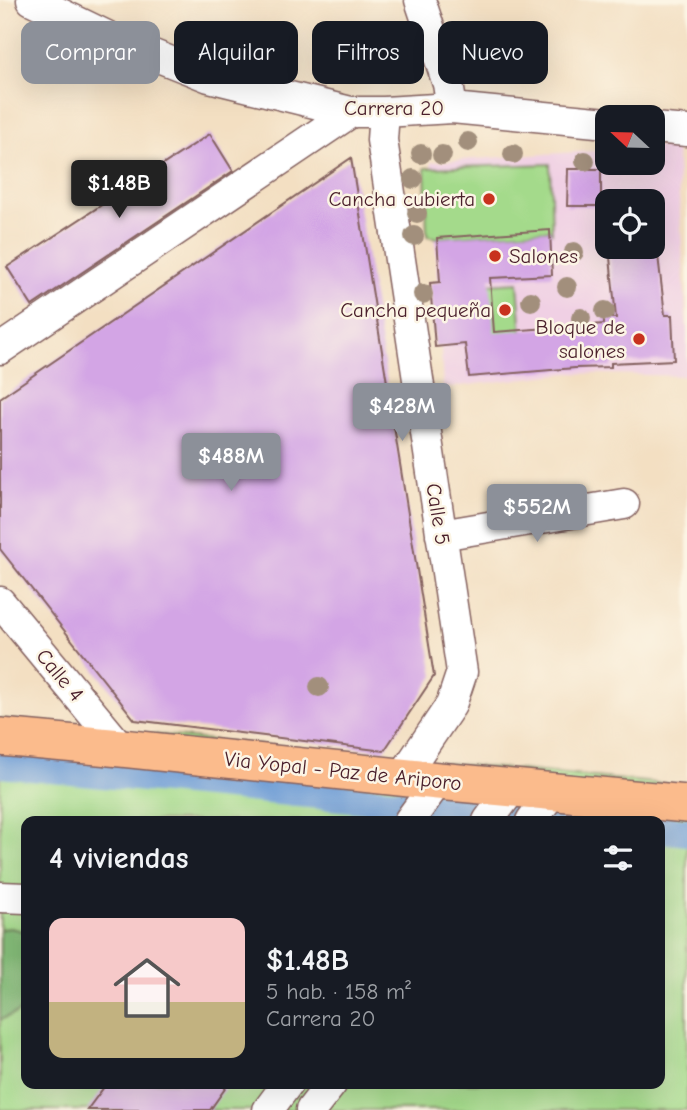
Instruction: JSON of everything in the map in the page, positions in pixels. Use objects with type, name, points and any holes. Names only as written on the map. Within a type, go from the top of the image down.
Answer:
[{"type":"main road","name":"Via Yopal - Paz de Ariporo","points":[[0,737],[687,804]]},
{"type":"street","name":"Carrera 20","points":[[32,0],[113,39],[209,77],[351,112],[452,108],[595,122]]},
{"type":"street","points":[[420,0],[448,84],[452,108]]},
{"type":"street","points":[[0,349],[351,112]]},
{"type":"street","name":"Calle 5","points":[[384,112],[382,141],[462,671],[426,780],[411,816]]},
{"type":"street","points":[[665,129],[687,131]]},
{"type":"street","points":[[441,535],[624,504]]},
{"type":"street","name":"Calle 4","points":[[0,602],[121,748]]},
{"type":"street","points":[[492,816],[513,788]]},
{"type":"street","points":[[535,816],[552,792]]},
{"type":"street","points":[[0,897],[21,898]]},
{"type":"street","points":[[268,1110],[284,1089]]},
{"type":"street","points":[[312,1110],[328,1089]]},
{"type":"shaded area","points":[[665,146],[676,146],[687,332],[687,376],[568,373],[443,388],[431,162],[595,151],[595,175],[665,175]]},
{"type":"green space","name":"Cancha cubierta","points":[[550,164],[552,232],[549,230],[437,238],[427,236],[425,168]]},
{"type":"green space","name":"Cancha pequeña","points":[[518,282],[522,336],[493,339],[488,284]]},
{"type":"green space","points":[[0,719],[687,786],[687,1110],[0,1110]]},
{"type":"green space","points":[[0,929],[21,931],[21,1009],[0,1020]]},
{"type":"building","points":[[210,134],[233,171],[32,306],[7,267]]},
{"type":"building","points":[[351,158],[434,676],[384,751],[135,720],[0,549],[0,398]]},
{"type":"building","points":[[568,169],[595,169],[595,175],[601,175],[601,189],[595,189],[595,206],[567,206]]},
{"type":"building","points":[[550,230],[552,275],[490,278],[494,332],[604,324],[604,318],[616,318],[610,259],[658,259],[665,315],[672,315],[674,360],[611,363],[611,367],[469,377],[465,344],[435,347],[430,283],[440,282],[437,238]]},
{"type":"building","points":[[103,1089],[225,1089],[210,1110],[87,1110]]},
{"type":"waterway","points":[[0,764],[536,816]]},
{"type":"waterway","points":[[665,830],[687,832]]},
{"type":"place","name":"Cancha cubierta","points":[[489,199]]},
{"type":"place","name":"Salones","points":[[495,256]]},
{"type":"place","name":"Cancha pequeña","points":[[505,310]]},
{"type":"place","name":"Bloque de salones","points":[[639,339]]}]
